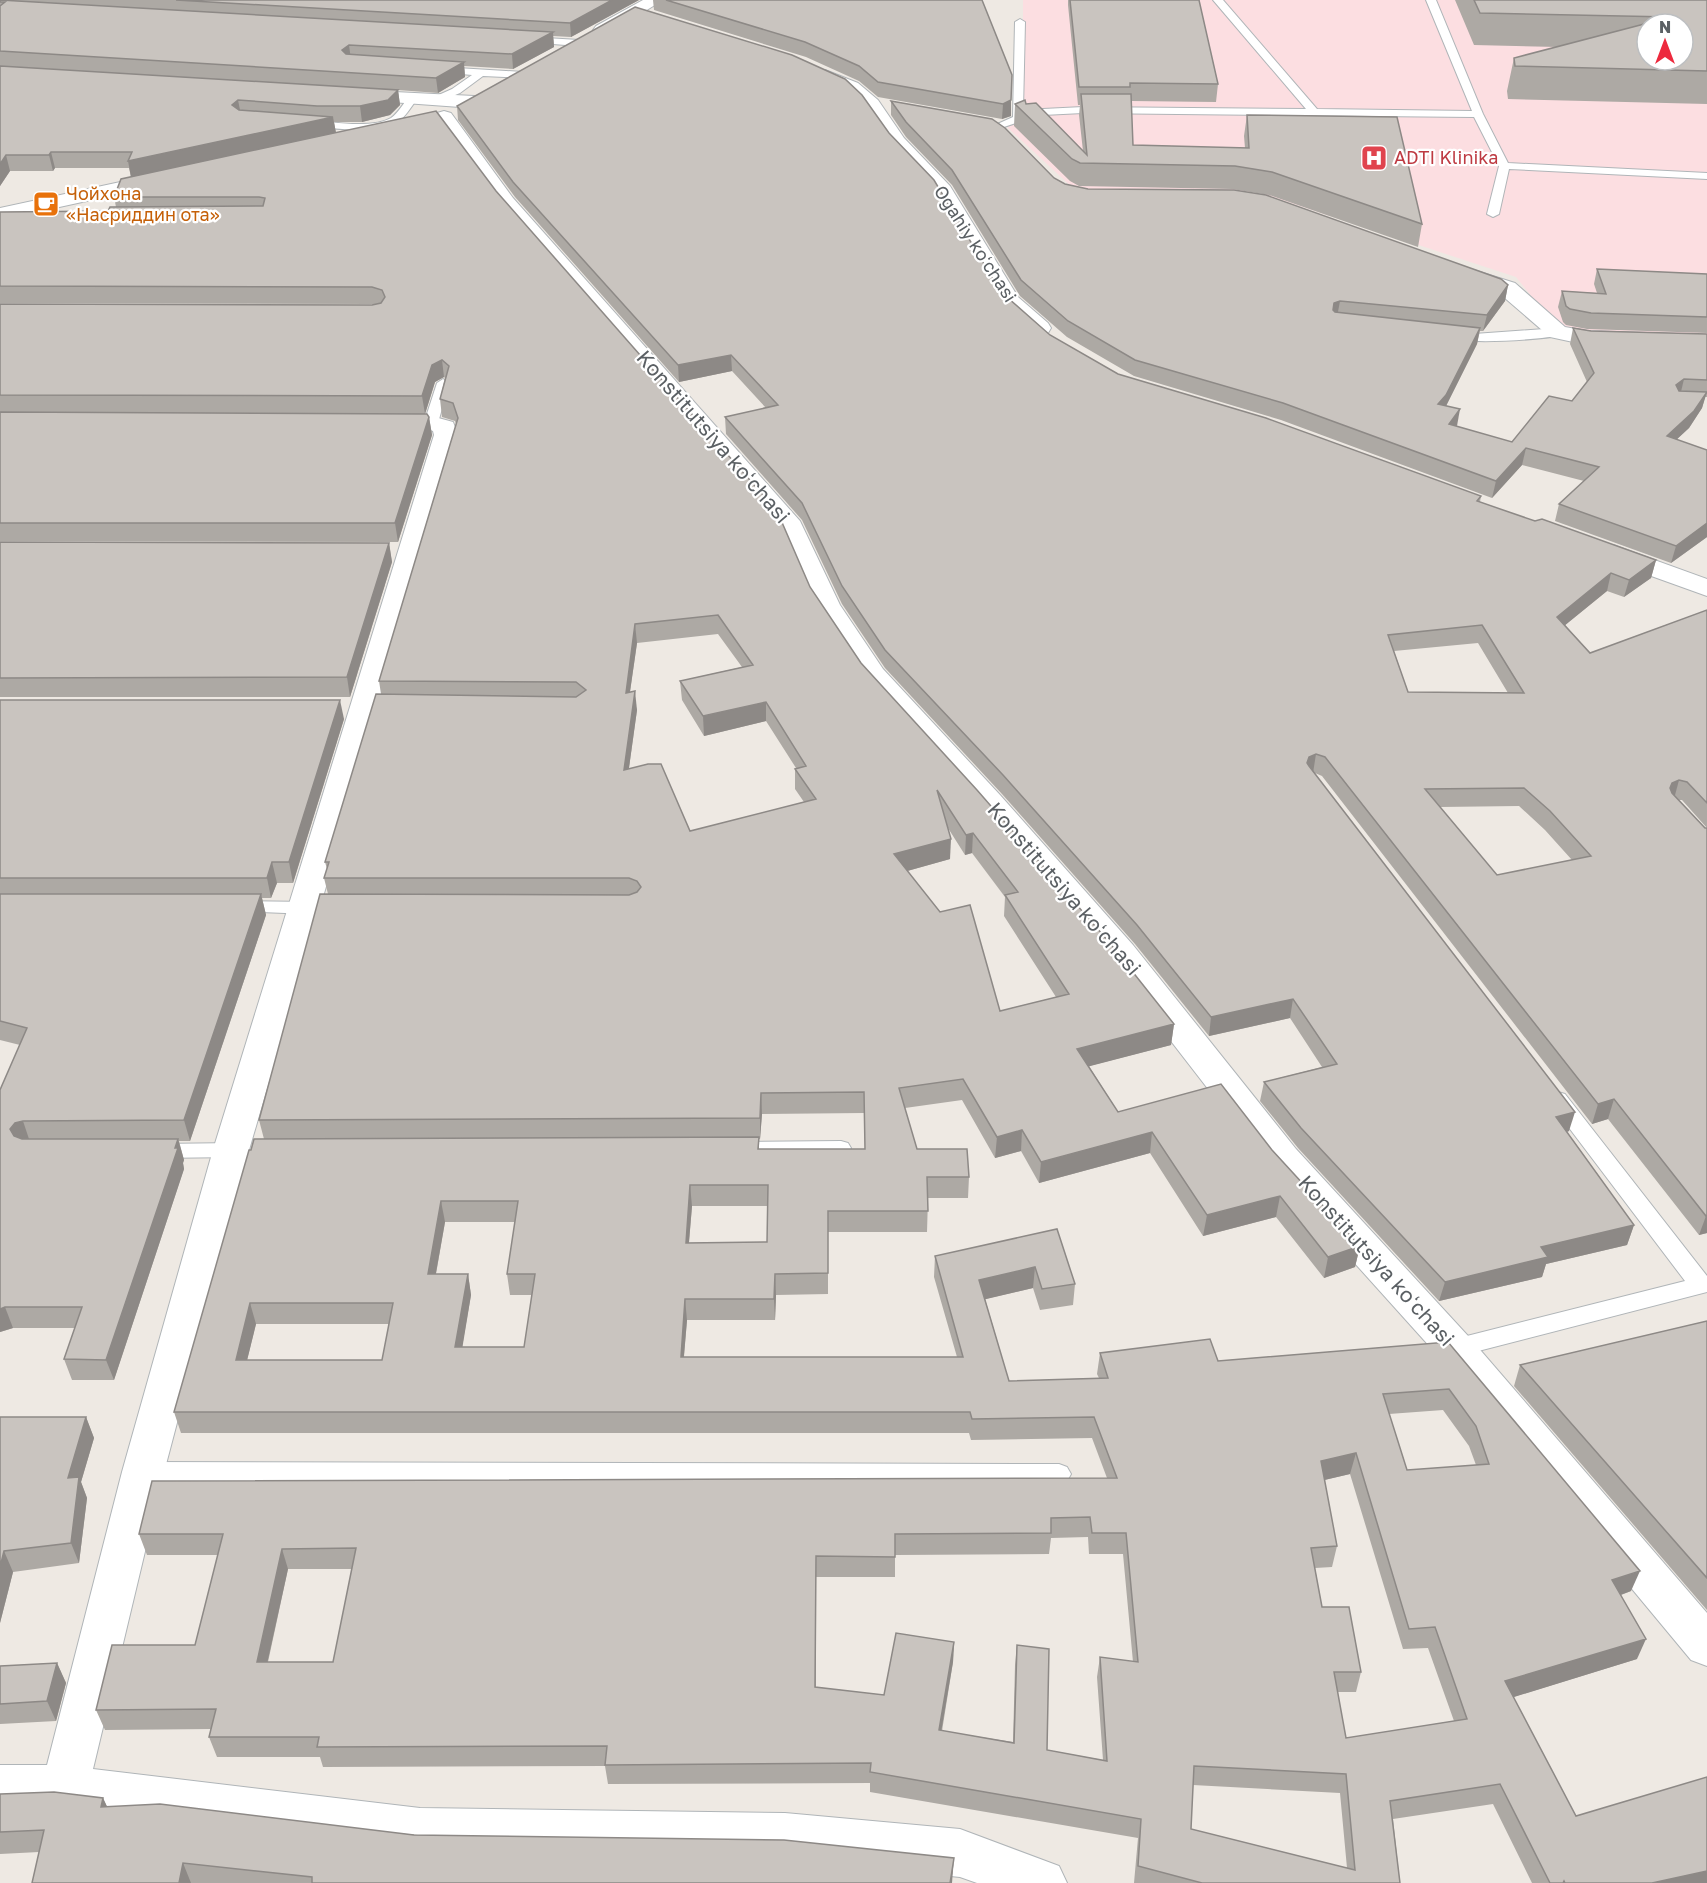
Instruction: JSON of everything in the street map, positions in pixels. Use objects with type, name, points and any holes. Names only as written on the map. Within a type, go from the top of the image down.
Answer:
[{"type":"street","points":[[327,142],[440,108],[474,102],[635,12],[656,9]]},
{"type":"street","name":"Ogahiy koʻchasi","points":[[810,68],[852,87],[871,104],[897,142],[943,190],[1009,301],[1058,344]]},
{"type":"street","points":[[342,94],[412,98],[440,108]]},
{"type":"street","points":[[871,104],[894,108]]},
{"type":"street","name":"Konstitutsiya koʻchasi","points":[[440,108],[506,202],[791,526],[826,605],[873,675],[989,802],[1121,953],[1283,1160],[1455,1348],[1707,1646]]},
{"type":"street","points":[[975,122],[1005,131]]},
{"type":"street","points":[[0,214],[175,176]]},
{"type":"street","points":[[1442,265],[1507,288],[1557,332],[1587,338],[1707,342]]},
{"type":"street","points":[[65,1788],[142,1472],[317,908],[398,552],[447,435],[438,425],[359,422]]},
{"type":"street","points":[[1599,547],[1707,588]]},
{"type":"street","points":[[0,1788],[65,1788],[420,1831],[785,1836],[960,1854],[1042,1883]]},
{"type":"lane","points":[[1218,0],[1314,112]]},
{"type":"lane","points":[[1431,0],[1478,114],[1504,166],[1493,214]]},
{"type":"lane","points":[[1005,131],[1018,120],[1019,113],[1020,22]]},
{"type":"lane","points":[[520,40],[579,43]]},
{"type":"lane","points":[[434,69],[523,75]]},
{"type":"lane","points":[[440,108],[456,91],[482,72]]},
{"type":"lane","points":[[300,123],[359,126],[379,124],[394,120],[412,98]]},
{"type":"lane","points":[[1019,113],[1083,110],[1478,114]]},
{"type":"lane","points":[[1504,166],[1707,176]]},
{"type":"lane","points":[[0,219],[36,219]]},
{"type":"lane","points":[[1439,334],[1474,338],[1557,332]]},
{"type":"lane","points":[[438,425],[443,383]]},
{"type":"lane","points":[[223,907],[317,908]]},
{"type":"lane","points":[[1455,1348],[1704,1285],[1544,1080]]},
{"type":"lane","points":[[709,1149],[840,1148]]},
{"type":"lane","points":[[136,1151],[243,1150]]},
{"type":"lane","points":[[142,1472],[1059,1474]]},
{"type":"shaded area","name":"ADTI Klinika","points":[[1023,0],[1707,0],[1707,337],[1571,333],[1552,322],[1516,277],[1257,192],[1075,190],[1006,126],[1020,123],[1023,105]]},
{"type":"building","points":[[0,0],[553,32],[512,54],[349,45],[342,50],[346,54],[464,62],[436,78],[0,51],[0,6],[5,2],[0,2]]},
{"type":"building","points":[[176,0],[612,0],[570,23]]},
{"type":"building","points":[[666,0],[982,0],[1012,75],[1011,100],[1003,104],[878,82],[859,66],[805,42]]},
{"type":"building","points":[[1070,0],[1199,0],[1218,84],[1130,83],[1130,87],[1079,87]]},
{"type":"building","points":[[1474,0],[1707,0],[1707,71],[1695,71],[1695,12],[1635,12],[1635,16],[1480,13]]},
{"type":"building","points":[[635,7],[792,55],[845,79],[862,95],[889,133],[934,180],[1000,291],[1050,335],[1118,374],[1266,418],[1481,496],[1477,501],[1535,521],[1542,519],[1656,560],[1629,580],[1611,573],[1557,617],[1590,653],[1707,610],[1707,803],[1687,782],[1679,780],[1672,783],[1670,788],[1672,793],[1707,828],[1707,1215],[1614,1099],[1598,1104],[1325,757],[1316,754],[1309,757],[1307,763],[1309,766],[1575,1112],[1556,1117],[1634,1225],[1541,1247],[1548,1257],[1445,1282],[1301,1128],[1264,1082],[1337,1064],[1293,999],[1211,1017],[1137,925],[1003,775],[885,650],[842,586],[802,503],[725,417],[778,405],[731,355],[678,365],[513,182],[457,106]],"holes":[[[1482,625],[1524,693],[1408,692],[1388,635]],[[1524,788],[1550,811],[1591,856],[1497,875],[1425,789]]]},
{"type":"building","points":[[1635,26],[1635,69],[1515,66],[1514,58]]},
{"type":"building","points":[[0,66],[398,90],[388,100],[360,106],[317,106],[238,100],[232,105],[239,110],[333,117],[128,161],[132,152],[51,152],[49,155],[6,155],[0,164]]},
{"type":"building","points":[[1081,94],[1131,94],[1133,145],[1249,148],[1247,115],[1397,117],[1422,224],[1272,172],[1235,166],[1080,163],[1072,159],[1015,104],[1025,100],[1026,104],[1036,103],[1087,155]]},
{"type":"building","points":[[891,101],[992,119],[1005,128],[1054,178],[1065,184],[1088,189],[1234,190],[1266,195],[1501,279],[1508,285],[1487,315],[1340,301],[1334,303],[1333,310],[1480,328],[1446,395],[1438,404],[1460,409],[1449,424],[1512,442],[1549,396],[1572,401],[1594,373],[1573,328],[1591,331],[1707,334],[1707,380],[1684,379],[1676,385],[1679,391],[1707,392],[1694,411],[1667,436],[1707,450],[1707,523],[1676,546],[1559,504],[1599,467],[1526,448],[1496,481],[1283,403],[1135,360],[1068,321],[1021,280],[952,170],[906,122]]},
{"type":"building","points":[[436,111],[496,191],[777,511],[810,587],[861,663],[977,790],[1109,942],[1174,1024],[1077,1049],[1118,1112],[1221,1084],[1272,1150],[1360,1246],[1328,1257],[1280,1196],[1207,1215],[1152,1132],[1041,1162],[1022,1130],[997,1137],[963,1079],[899,1088],[917,1149],[967,1149],[969,1177],[927,1177],[928,1211],[828,1211],[828,1273],[775,1274],[774,1299],[685,1299],[681,1357],[963,1357],[935,1256],[1057,1229],[1075,1284],[1042,1289],[1035,1267],[979,1280],[1009,1381],[1108,1378],[1100,1353],[1210,1339],[1218,1361],[1448,1342],[1640,1571],[1612,1580],[1646,1639],[1505,1681],[1576,1816],[1707,1777],[1707,1871],[1652,1883],[1565,1883],[1564,1881],[1563,1883],[1550,1883],[1500,1784],[1390,1801],[1400,1883],[1202,1883],[1138,1866],[1141,1819],[870,1772],[871,1763],[605,1765],[607,1746],[317,1747],[319,1737],[209,1737],[216,1709],[96,1710],[112,1645],[195,1645],[223,1534],[139,1534],[152,1481],[1117,1478],[1094,1417],[972,1419],[970,1412],[174,1412],[254,1139],[759,1137],[758,1149],[865,1149],[864,1092],[761,1093],[760,1118],[259,1120],[320,894],[629,895],[637,892],[641,887],[637,881],[629,878],[324,878],[329,862],[325,862],[376,694],[576,697],[586,690],[576,682],[379,681],[458,418],[453,403],[440,399],[449,366],[442,360],[432,365],[422,396],[0,395],[0,304],[372,305],[381,303],[385,297],[382,290],[372,287],[0,286],[0,212],[108,211],[110,207],[263,206],[265,198],[114,197],[121,179]],"holes":[[[718,615],[753,665],[680,681],[703,716],[766,702],[806,766],[795,769],[816,799],[690,831],[661,764],[648,764],[624,770],[635,691],[626,693],[635,624]],[[937,790],[966,835],[973,833],[1018,892],[1005,895],[1069,994],[1000,1011],[970,905],[940,912],[894,854],[951,839]],[[690,1185],[768,1185],[767,1242],[686,1243]],[[441,1201],[518,1201],[507,1274],[535,1274],[524,1347],[455,1347],[468,1274],[428,1274]],[[250,1303],[393,1303],[382,1360],[236,1360]],[[1449,1389],[1476,1426],[1489,1464],[1407,1470],[1383,1394]],[[1356,1453],[1409,1629],[1435,1627],[1467,1719],[1346,1738],[1334,1672],[1361,1672],[1349,1607],[1322,1607],[1311,1548],[1337,1546],[1321,1461]],[[1090,1517],[1092,1533],[1126,1533],[1138,1662],[1100,1657],[1107,1761],[1047,1750],[1049,1649],[1017,1645],[1014,1743],[939,1730],[954,1642],[896,1633],[884,1695],[815,1687],[816,1556],[895,1557],[895,1534],[1051,1533],[1051,1518]],[[356,1548],[333,1662],[257,1662],[282,1549]],[[1194,1766],[1346,1774],[1355,1870],[1191,1829]]]},
{"type":"building","points":[[1597,269],[1707,274],[1707,317],[1591,313],[1570,309],[1566,306],[1562,291],[1606,294]]},
{"type":"building","points":[[0,412],[427,414],[429,417],[395,523],[0,523]]},
{"type":"building","points":[[0,542],[389,543],[347,677],[0,678]]},
{"type":"building","points":[[0,700],[340,700],[289,862],[272,862],[267,878],[0,878]]},
{"type":"building","points":[[0,894],[261,894],[184,1120],[23,1121],[15,1123],[10,1129],[14,1136],[22,1139],[178,1139],[175,1148],[178,1148],[106,1360],[64,1359],[82,1307],[5,1307],[0,1309],[0,1090],[27,1028],[0,1021]]},
{"type":"building","points":[[1707,1321],[1707,1578],[1520,1365]]},
{"type":"building","points":[[0,1417],[86,1417],[68,1478],[79,1477],[71,1543],[4,1551],[0,1567]]},
{"type":"building","points":[[57,1663],[47,1701],[0,1704],[0,1666]]},
{"type":"building","points":[[54,1792],[103,1798],[101,1807],[160,1804],[414,1835],[784,1840],[954,1858],[950,1883],[312,1883],[312,1877],[183,1863],[179,1883],[32,1883],[44,1830],[0,1832],[0,1794]]},
{"type":"place","name":"ADTI Klinika","points":[[1374,158]]},
{"type":"place","name":"Чойхона «Насриддин ота»","points":[[46,204]]}]
